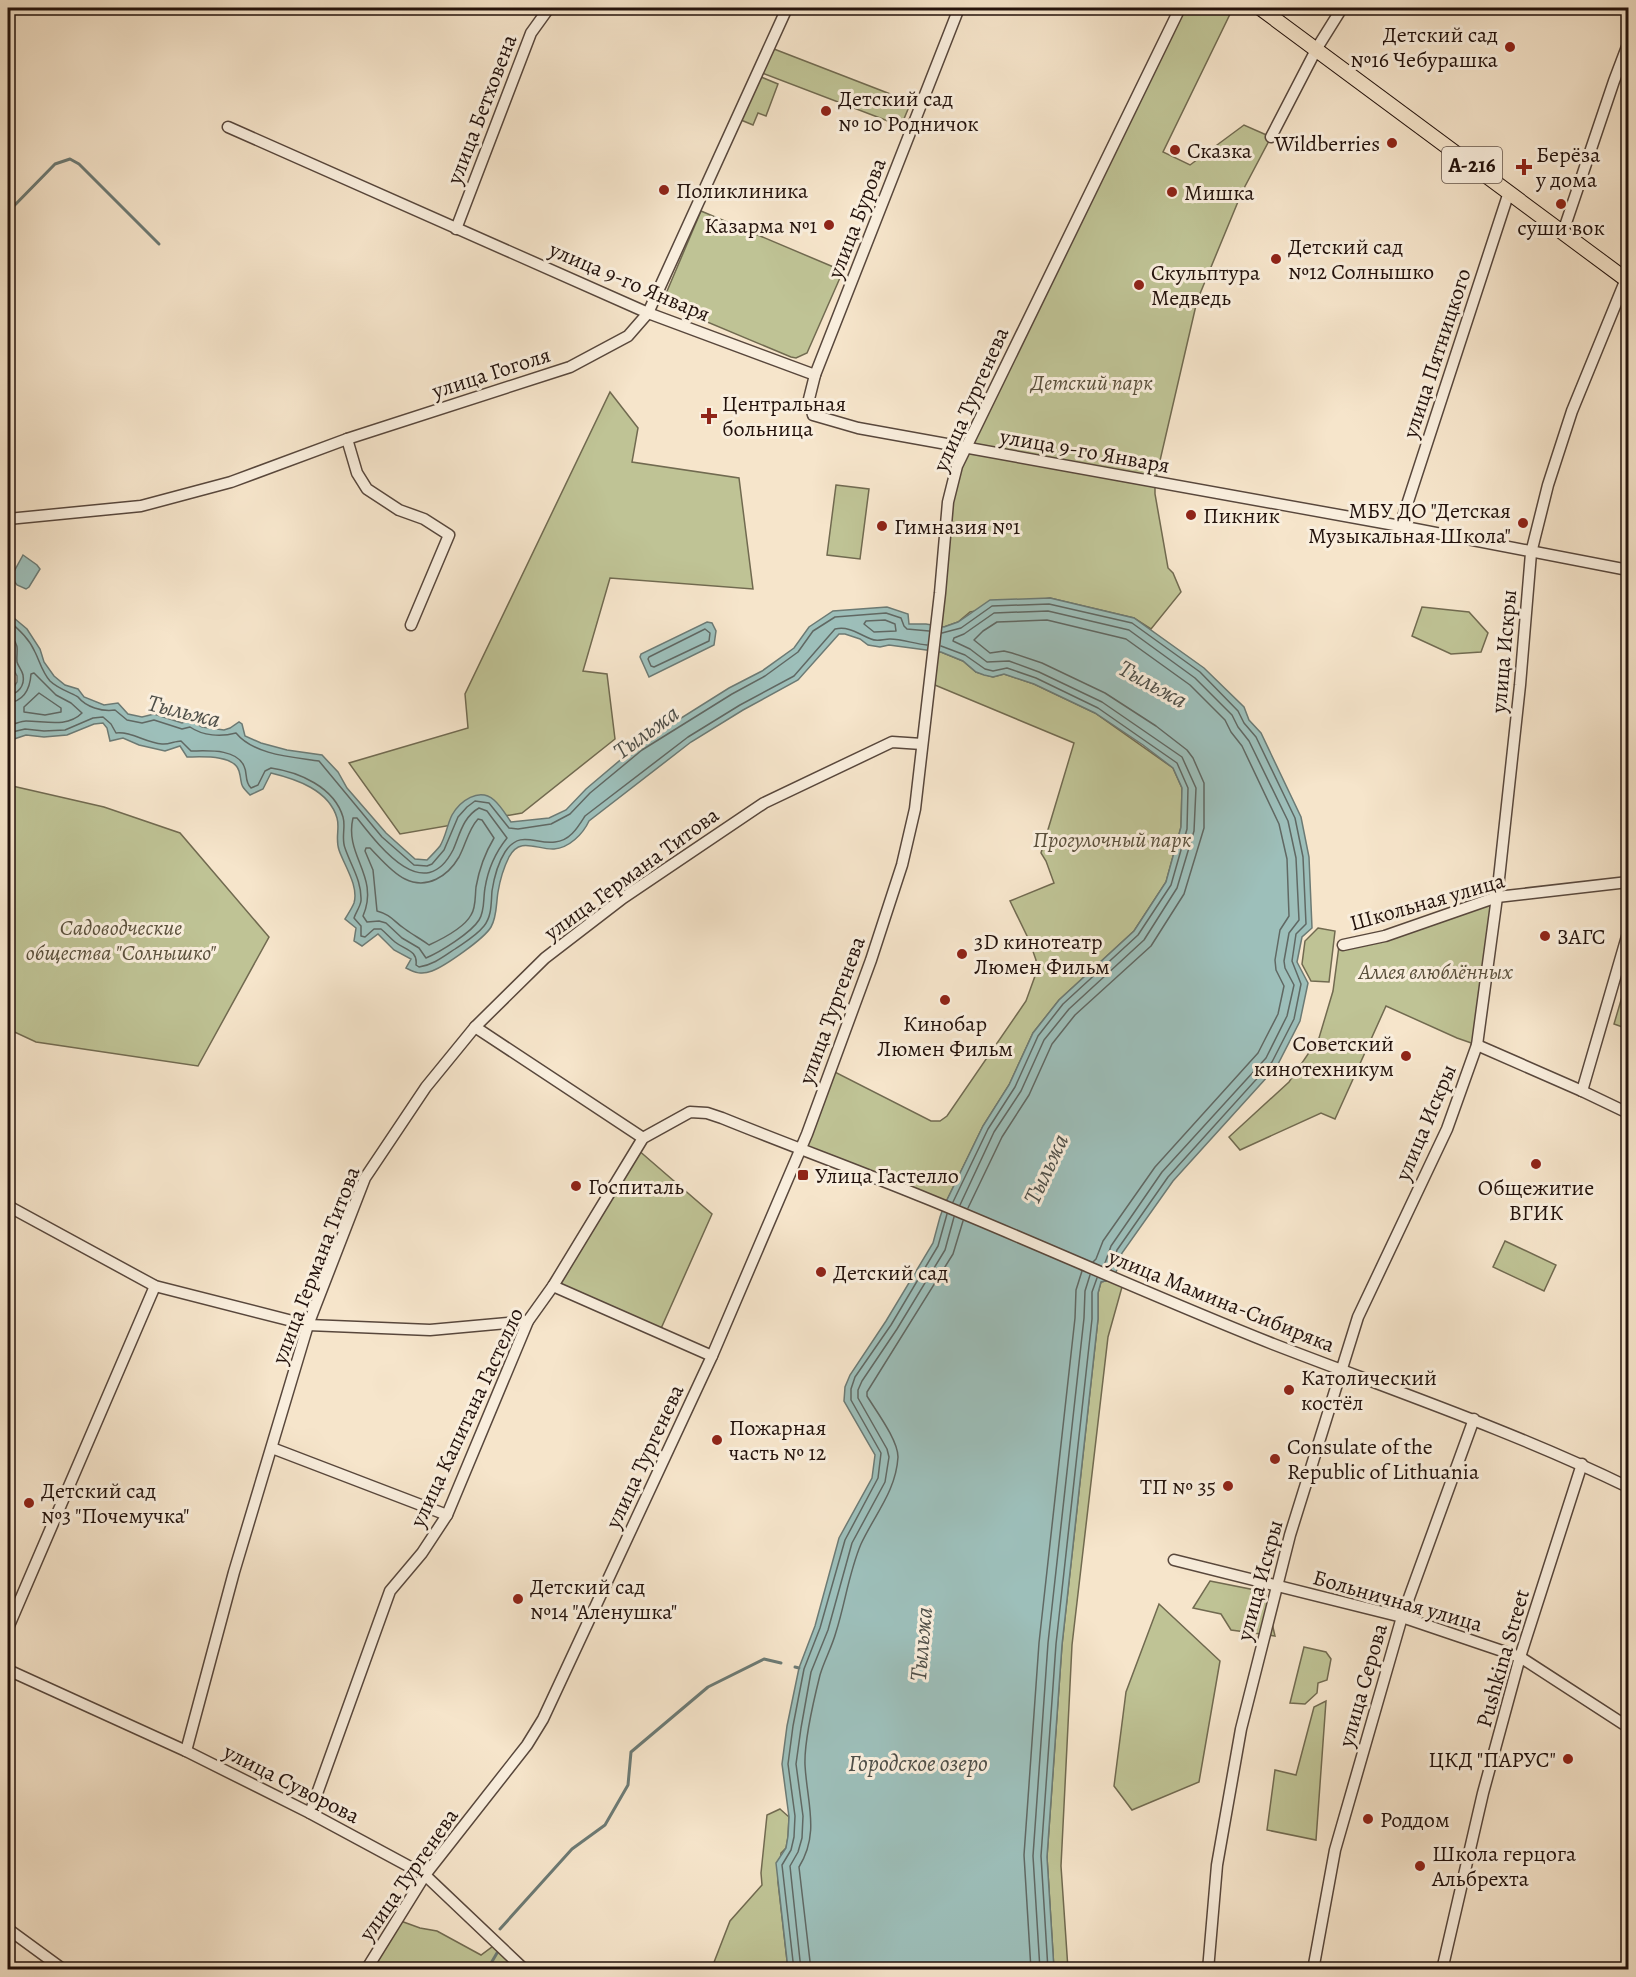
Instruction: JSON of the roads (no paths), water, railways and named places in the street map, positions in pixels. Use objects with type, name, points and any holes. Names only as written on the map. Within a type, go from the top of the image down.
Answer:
[{"type":"main road","name":"А-216","points":[[1260,8],[1317,48],[1627,280]]},
{"type":"street","name":"улица Бетховена","points":[[456,229],[531,33],[549,8]]},
{"type":"street","name":"улица Гоголя","points":[[8,519],[155,503],[231,482],[347,439],[570,367],[628,336],[648,313],[787,8]]},
{"type":"street","name":"улица Бурова","points":[[815,375],[959,8]]},
{"type":"street","name":"улица Тургенева","points":[[366,1970],[425,1875],[527,1745],[543,1719],[712,1356],[800,1150],[871,960],[902,865],[915,809],[948,502],[957,466],[1180,8]]},
{"type":"street","points":[[1270,137],[1317,48],[1342,8]]},
{"type":"street","points":[[1563,232],[1614,81],[1629,44]]},
{"type":"street","name":"улица 9-го Января","points":[[228,127],[648,313],[815,375],[809,399],[813,415],[858,428],[1629,570]]},
{"type":"street","name":"улица Пятницкого","points":[[1400,526],[1509,192]]},
{"type":"street","name":"улица Искры","points":[[1208,1970],[1217,1865],[1241,1730],[1277,1585],[1340,1368],[1358,1317],[1447,1129],[1478,1044],[1520,685],[1531,553],[1548,485],[1572,411],[1627,280]]},
{"type":"street","points":[[347,439],[357,473],[367,489],[399,510],[423,519],[449,535],[411,624]]},
{"type":"street","name":"улица Германа Титова","points":[[186,1751],[234,1572],[308,1325],[365,1178],[426,1087],[475,1027],[545,958],[623,898],[764,803],[892,742],[922,744]]},
{"type":"street","name":"Школьная улица","points":[[1343,945],[1385,936],[1497,897],[1629,882]]},
{"type":"street","points":[[1582,1091],[1629,933]]},
{"type":"street","points":[[475,1027],[643,1138]]},
{"type":"street","points":[[1478,1044],[1629,1113]]},
{"type":"street","name":"улица Капитана Гастелло","points":[[310,1814],[390,1591],[422,1553],[447,1515],[528,1321],[553,1286],[643,1138],[690,1112],[708,1113],[800,1150]]},
{"type":"street","name":"улица Мамина-Сибиряка","points":[[800,1150],[928,1199],[1274,1344],[1473,1419],[1629,1486]]},
{"type":"street","points":[[8,1206],[155,1286],[308,1325],[430,1330],[528,1321]]},
{"type":"street","points":[[8,1628],[155,1286]]},
{"type":"street","points":[[553,1286],[712,1356]]},
{"type":"street","name":"улица Серова","points":[[1313,1970],[1335,1850],[1402,1617],[1473,1419]]},
{"type":"street","points":[[272,1448],[447,1515]]},
{"type":"street","name":"Pushkina Street","points":[[1442,1970],[1483,1793],[1520,1657],[1582,1464]]},
{"type":"street","name":"Больничная улица","points":[[1174,1560],[1402,1617],[1520,1657],[1629,1727]]},
{"type":"street","name":"улица Суворова","points":[[11,1671],[186,1751],[425,1875],[525,1970]]},
{"type":"street","points":[[8,1929],[64,1970]]},
{"type":"water","points":[[23,555],[40,569],[26,589],[17,585],[11,577]]},
{"type":"water","name":"Городское озеро","points":[[1050,598],[1134,618],[1204,668],[1244,707],[1249,720],[1261,733],[1301,817],[1309,857],[1312,928],[1302,937],[1297,962],[1308,983],[1300,1021],[1277,1066],[1173,1181],[1122,1253],[1114,1279],[1101,1282],[1098,1293],[1098,1319],[1062,1645],[1047,1857],[1054,1969],[788,1969],[776,1863],[786,1848],[788,1836],[789,1817],[782,1764],[787,1726],[799,1668],[815,1626],[839,1538],[872,1478],[875,1455],[844,1401],[845,1387],[850,1375],[933,1243],[944,1206],[983,1126],[1009,1085],[1033,1033],[1059,1000],[1134,931],[1166,882],[1181,827],[1182,788],[1173,768],[1095,713],[1034,684],[1004,674],[993,677],[984,675],[976,672],[963,661],[941,652],[889,645],[880,647],[868,645],[860,639],[839,634],[798,680],[691,742],[589,821],[583,831],[570,843],[554,849],[524,846],[513,851],[501,878],[491,927],[473,945],[446,964],[432,971],[419,973],[406,968],[411,959],[394,950],[378,934],[362,946],[354,941],[356,928],[345,919],[354,903],[355,896],[338,846],[337,818],[327,800],[310,787],[271,773],[263,789],[250,795],[242,786],[239,771],[231,762],[208,757],[187,757],[180,746],[165,751],[139,745],[123,738],[110,741],[107,728],[103,723],[94,724],[67,735],[44,737],[26,735],[11,740],[8,736],[8,689],[14,687],[17,676],[11,665],[12,647],[8,640],[8,613],[27,629],[54,676],[65,685],[78,689],[84,697],[104,705],[118,703],[128,714],[142,717],[154,714],[182,723],[190,720],[202,727],[224,730],[239,722],[242,724],[245,736],[261,743],[287,750],[322,755],[386,833],[415,859],[427,860],[440,846],[452,815],[470,797],[488,796],[499,805],[511,822],[549,818],[566,810],[586,789],[638,745],[729,688],[762,671],[794,648],[809,627],[833,611],[887,607],[908,614],[909,624],[944,627],[958,622],[990,600]]},
{"type":"water","points":[[707,622],[712,623],[716,631],[714,645],[649,677],[640,657],[641,654]]},
{"type":"waterway","points":[[8,212],[55,164],[70,159],[79,164],[159,244]]},
{"type":"waterway","points":[[500,1929],[572,1849],[605,1825],[628,1785],[631,1752],[708,1687],[764,1659],[781,1663]]},
{"type":"waterway","points":[[795,1667],[799,1668]]},
{"type":"waterway","points":[[487,1970],[497,1953]]},
{"type":"place","name":"Детский сад №16 Чебурашка","points":[[1510,47]]},
{"type":"place","name":"Детский сад № 10 Родничок","points":[[826,111]]},
{"type":"place","name":"Wildberries","points":[[1392,143]]},
{"type":"place","name":"Сказка","points":[[1175,150]]},
{"type":"place","name":"Берёза у дома","points":[[1524,167]]},
{"type":"place","name":"Поликлиника","points":[[664,190]]},
{"type":"place","name":"Мишка","points":[[1172,192]]},
{"type":"place","name":"суши вок","points":[[1561,204]]},
{"type":"place","name":"Казарма №1","points":[[829,225]]},
{"type":"place","name":"Детский сад №12 Солнышко","points":[[1276,259]]},
{"type":"place","name":"Скульптура Медведь","points":[[1139,285]]},
{"type":"place","name":"Центральная больница","points":[[709,416]]},
{"type":"place","name":"Пикник","points":[[1191,515]]},
{"type":"place","name":"МБУ ДО \"Детская Музыкальная Школа\"","points":[[1523,523]]},
{"type":"place","name":"Гимназия №1","points":[[882,526]]},
{"type":"place","name":"ЗАГС","points":[[1545,936]]},
{"type":"place","name":"3D кинотеатр Люмен Фильм","points":[[962,954]]},
{"type":"place","name":"Кинобар Люмен Фильм","points":[[945,1000]]},
{"type":"place","name":"Советский кинотехникум","points":[[1406,1056]]},
{"type":"place","name":"Общежитие ВГИК","points":[[1536,1164]]},
{"type":"place","name":"Улица Гастелло","points":[[803,1175]]},
{"type":"place","name":"Госпиталь","points":[[576,1186]]},
{"type":"place","name":"Детский сад","points":[[821,1272]]},
{"type":"place","name":"Католический костёл","points":[[1289,1390]]},
{"type":"place","name":"Пожарная часть № 12","points":[[717,1440]]},
{"type":"place","name":"Consulate of the Republic of Lithuania","points":[[1275,1459]]},
{"type":"place","name":"ТП № 35","points":[[1228,1486]]},
{"type":"place","name":"Детский сад №3 \"Почемучка\"","points":[[29,1503]]},
{"type":"place","name":"Детский сад №14 \"Аленушка\"","points":[[518,1599]]},
{"type":"place","name":"ЦКД \"ПАРУС\"","points":[[1568,1759]]},
{"type":"place","name":"Роддом","points":[[1368,1819]]},
{"type":"place","name":"Школа герцога Альбрехта","points":[[1420,1866]]},
{"type":"park label","name":"Детский парк","points":[[1092,382]]},
{"type":"park label","name":"Прогулочный парк","points":[[1112,839]]},
{"type":"park label","name":"Садоводческие общества \"Солнышко\"","points":[[121,940]]},
{"type":"park label","name":"Аллея влюблённых","points":[[1436,971]]},
{"type":"water label","name":"Тыльжа","points":[[1153,684]]},
{"type":"water label","name":"Тыльжа","points":[[184,711]]},
{"type":"water label","name":"Тыльжа","points":[[646,732]]},
{"type":"water label","name":"Тыльжа","points":[[1046,1169]]},
{"type":"water label","name":"Тыльжа","points":[[921,1644]]}]
